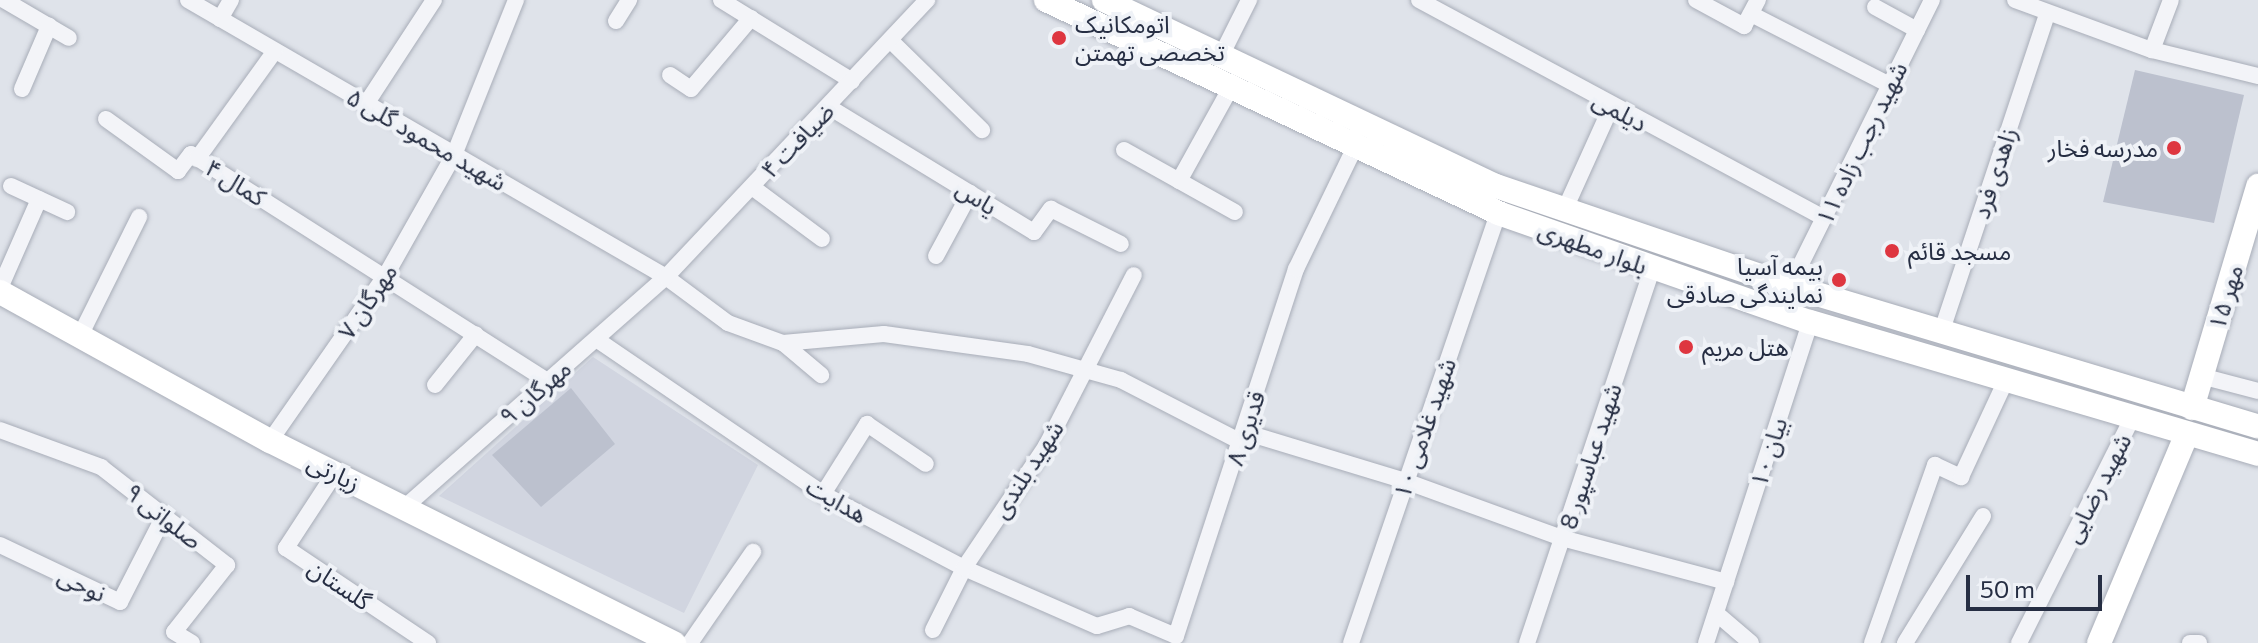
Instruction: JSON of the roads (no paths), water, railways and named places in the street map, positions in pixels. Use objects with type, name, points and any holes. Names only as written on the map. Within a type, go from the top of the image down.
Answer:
[{"type":"main road","name":"بلوار مطهری","points":[[1046,0],[1073,6],[1231,87],[1498,213],[1810,322],[2005,382],[2258,454]]},
{"type":"main road","name":"بلوار مطهری","points":[[1104,0],[1496,186],[1790,286],[2258,426]]},
{"type":"main road","name":"مهر ۱۵","points":[[2192,408],[2258,186]]},
{"type":"main road","name":"زیارتی","points":[[0,290],[270,441],[674,643]]},
{"type":"main road","points":[[2099,643],[2187,434]]},
{"type":"street","points":[[4,0],[69,38]]},
{"type":"street","name":"شهید محمود گلی ۵","points":[[188,0],[666,277],[728,323],[783,343]]},
{"type":"street","points":[[220,19],[231,0]]},
{"type":"street","name":"مهرگان ۷","points":[[270,441],[386,275],[454,155],[516,0]]},
{"type":"street","points":[[616,21],[629,0]]},
{"type":"street","points":[[721,0],[852,81]]},
{"type":"street","name":"ضیافت ۴","points":[[666,277],[927,0]]},
{"type":"street","points":[[1221,56],[1249,0]]},
{"type":"street","name":"دیلمی","points":[[1419,0],[1611,107],[1824,218]]},
{"type":"street","points":[[1696,0],[1751,13],[1890,85]]},
{"type":"street","name":"شهید رجب زاده ۱۱","points":[[1790,286],[1932,0]]},
{"type":"street","points":[[2015,0],[2152,50],[2258,76]]},
{"type":"street","points":[[2152,50],[2171,0]]},
{"type":"street","points":[[366,104],[432,1]]},
{"type":"street","points":[[1875,7],[1917,30]]},
{"type":"street","name":"زاهدی فرد","points":[[1941,333],[2047,14]]},
{"type":"street","points":[[670,75],[691,89],[751,18]]},
{"type":"street","points":[[22,89],[49,26]]},
{"type":"street","points":[[890,40],[982,130]]},
{"type":"street","name":"کمال ۴","points":[[275,51],[197,159],[386,275],[548,381]]},
{"type":"street","points":[[1179,181],[1231,87]]},
{"type":"street","name":"یاس","points":[[829,107],[1034,232],[1051,209],[1121,244]]},
{"type":"street","points":[[1565,209],[1611,107]]},
{"type":"street","points":[[106,119],[178,171],[191,154],[197,159]]},
{"type":"street","name":"قدیری ۸","points":[[1097,626],[1129,616],[1176,636],[1296,269],[1356,145]]},
{"type":"street","points":[[1124,150],[1235,212]]},
{"type":"street","points":[[11,186],[67,212]]},
{"type":"street","points":[[752,187],[822,239]]},
{"type":"street","points":[[936,256],[970,193]]},
{"type":"street","points":[[0,290],[39,199]]},
{"type":"street","name":"شهید غلامی ۱۰","points":[[1351,643],[1498,213]]},
{"type":"street","points":[[80,336],[139,217]]},
{"type":"street","name":"شهید عباسپور 8","points":[[1527,643],[1652,269]]},
{"type":"street","name":"شهید بلندی","points":[[933,630],[964,568],[1046,446],[1134,275]]},
{"type":"street","name":"مهرگان ۹","points":[[405,507],[666,277]]},
{"type":"street","name":"بیان ۱۰","points":[[1706,643],[1810,322]]},
{"type":"street","points":[[435,385],[476,334]]},
{"type":"street","points":[[783,343],[884,334],[962,342],[1088,369],[1121,380],[1242,437],[1405,481],[1562,538],[1726,582]]},
{"type":"street","name":"هدایت","points":[[596,339],[823,494],[964,568],[1097,626]]},
{"type":"street","points":[[783,343],[821,375]]},
{"type":"street","points":[[2201,376],[2258,391]]},
{"type":"street","points":[[1872,643],[1935,465],[1961,477],[2005,382]]},
{"type":"street","name":"شهید رضایی","points":[[2019,643],[2132,418]]},
{"type":"street","points":[[823,494],[867,424],[926,464]]},
{"type":"street","name":"صلواتی ۹","points":[[0,430],[101,467],[227,565],[174,632],[192,643]]},
{"type":"street","name":"گلستان","points":[[335,473],[286,548],[428,643]]},
{"type":"street","name":"نوحی","points":[[0,545],[120,602],[164,516]]},
{"type":"street","points":[[1905,643],[1983,516]]},
{"type":"street","points":[[690,643],[753,552]]},
{"type":"street","points":[[1716,613],[1751,643]]},
{"type":"place","name":"اتومکانیک تخصصی تهمتن","points":[[1059,38]]},
{"type":"place","name":"مدرسه فخار","points":[[2174,148]]},
{"type":"place","name":"مسجد قائم","points":[[1892,251]]},
{"type":"place","name":"بیمه آسیا نمایندگی صادقی","points":[[1839,280]]},
{"type":"place","name":"هتل مریم","points":[[1686,347]]}]
